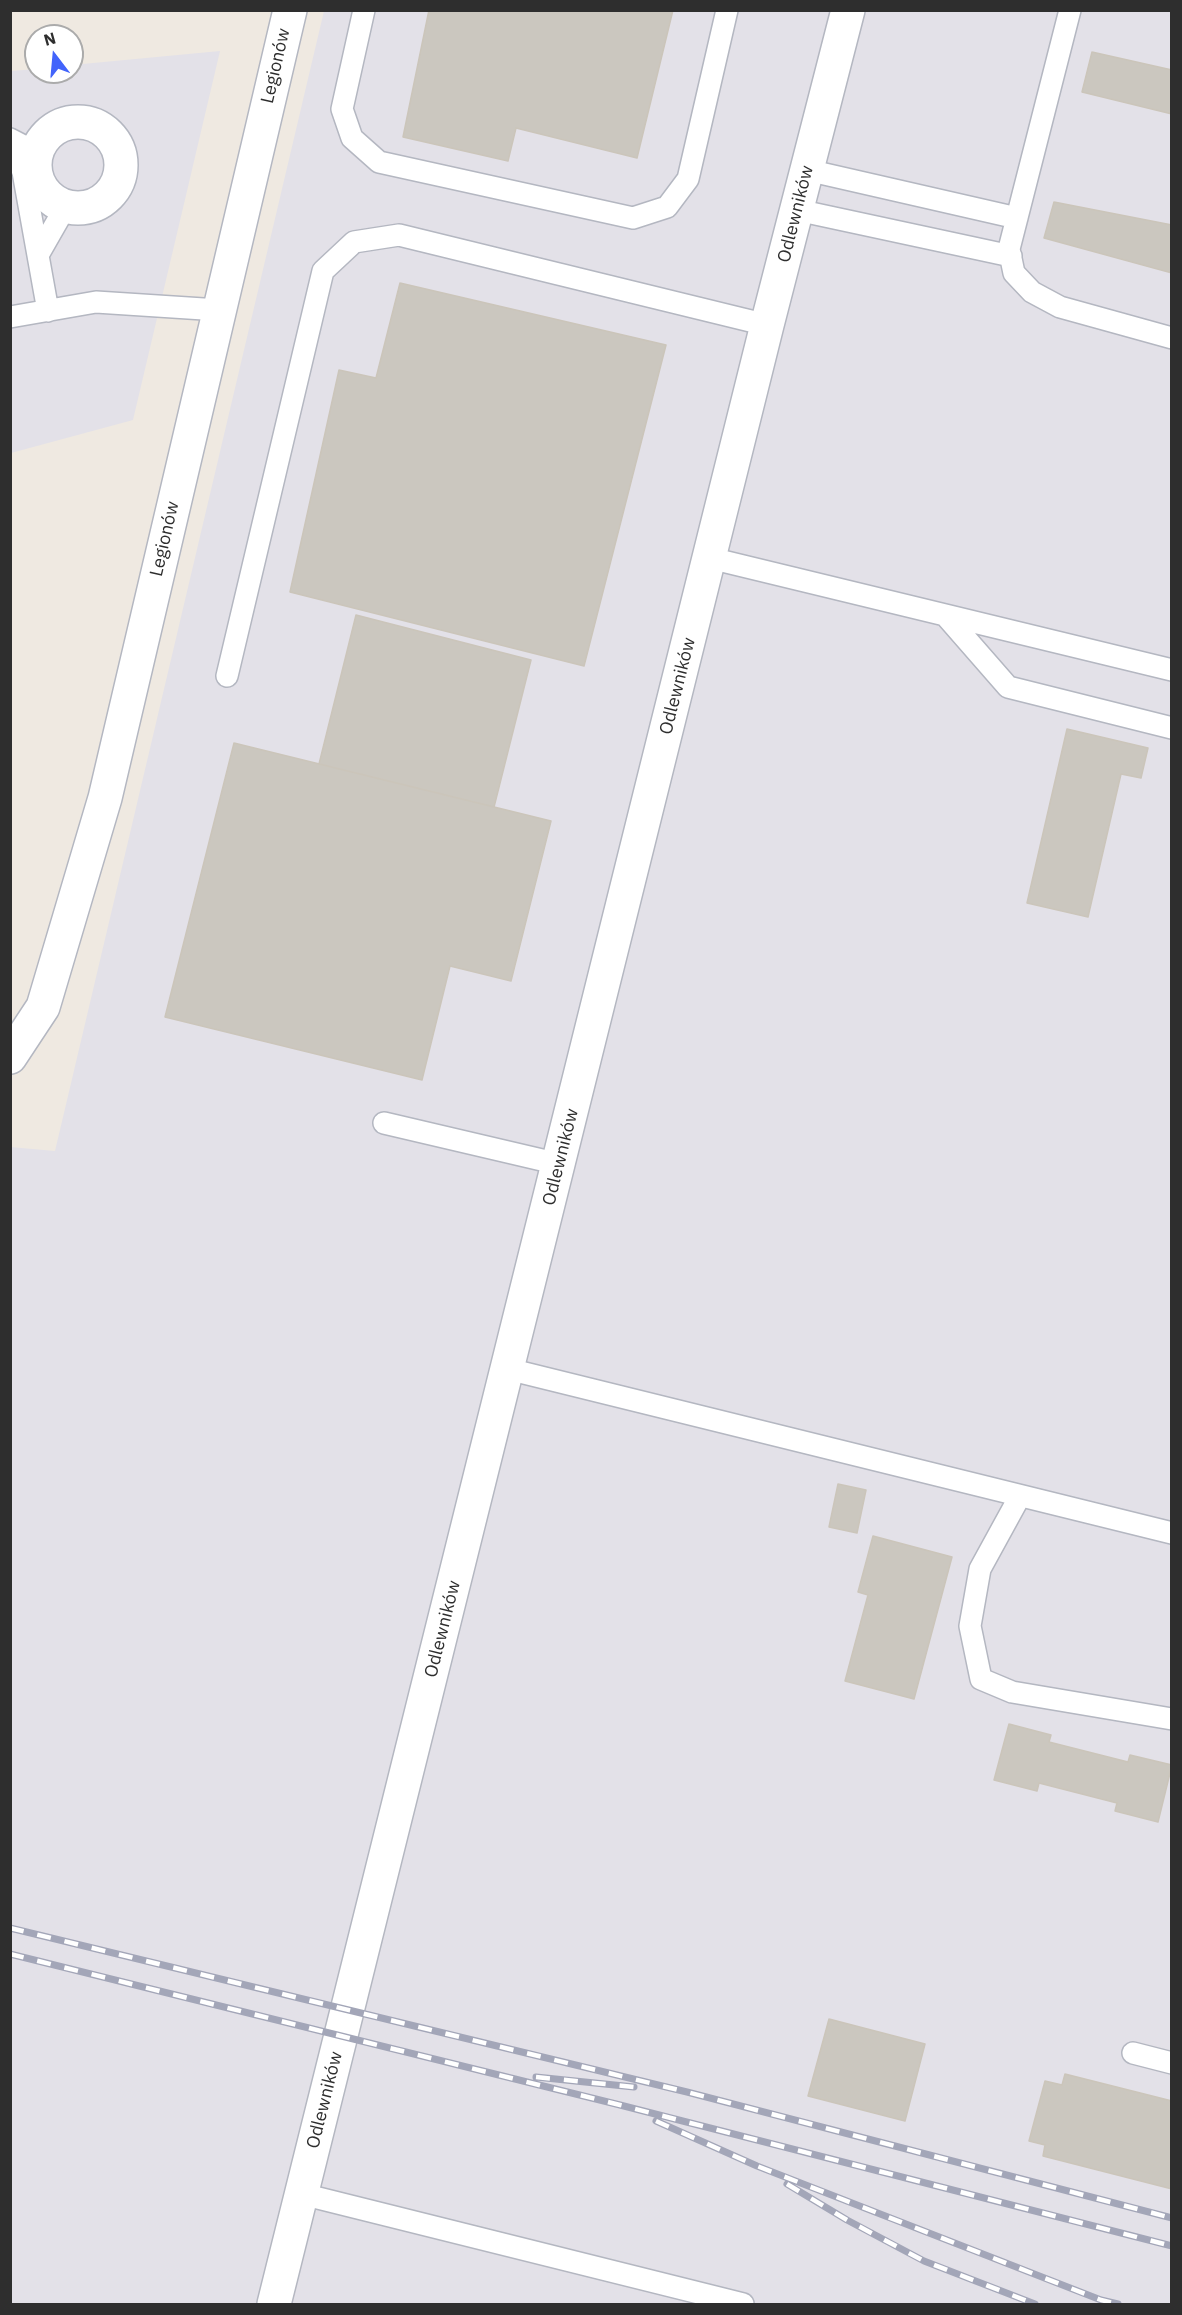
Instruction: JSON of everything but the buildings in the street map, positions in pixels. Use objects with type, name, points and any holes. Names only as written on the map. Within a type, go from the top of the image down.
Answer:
[{"type":"street","name":"Legionów","points":[[10,1057],[43,1007],[105,798],[290,10]]},
{"type":"street","name":"Odlewników","points":[[274,2304],[767,325],[848,10]]},
{"type":"street","points":[[77,121],[92,123],[105,130],[115,142],[121,156],[121,171],[117,184],[108,196],[88,206],[66,207],[52,200],[42,189],[36,175],[35,159],[19,144],[40,145],[49,133],[62,124],[77,121]]},
{"type":"lane","points":[[364,10],[342,109],[352,138],[379,162],[633,218],[667,207],[688,179],[727,10]]},
{"type":"lane","points":[[1070,10],[1009,249],[1014,273],[1032,292],[1060,307],[1172,338]]},
{"type":"lane","points":[[19,144],[48,311]]},
{"type":"lane","points":[[807,170],[1017,218]]},
{"type":"lane","points":[[38,255],[66,207]]},
{"type":"lane","points":[[797,210],[1011,256]]},
{"type":"lane","points":[[227,675],[322,271],[354,242],[399,235],[767,325]]},
{"type":"lane","points":[[10,317],[96,302],[219,310]]},
{"type":"lane","points":[[710,558],[1172,670]]},
{"type":"lane","points":[[946,616],[1008,687],[1172,728]]},
{"type":"lane","points":[[384,1123],[559,1164]]},
{"type":"lane","points":[[508,1369],[1172,1533]]},
{"type":"lane","points":[[1020,1496],[980,1569],[970,1626],[981,1679],[1012,1692],[1172,1719]]},
{"type":"lane","points":[[1132,2053],[1172,2063]]},
{"type":"lane","points":[[302,2194],[743,2304]]},
{"type":"shaded area","points":[[324,11],[1171,11],[1171,2304],[11,2304],[10,1147],[55,1151]]},
{"type":"shaded area","points":[[220,51],[133,420],[11,453],[11,71],[24,70],[24,84],[84,84],[84,64]]},
{"type":"railway","points":[[10,1928],[687,2092],[1172,2218]]},
{"type":"railway","points":[[10,1954],[620,2105],[1172,2246]]},
{"type":"railway","points":[[536,2077],[634,2087]]},
{"type":"railway","points":[[656,2121],[757,2166],[1101,2300],[1118,2304]]},
{"type":"railway","points":[[787,2184],[847,2220],[924,2261],[1035,2304]]}]
